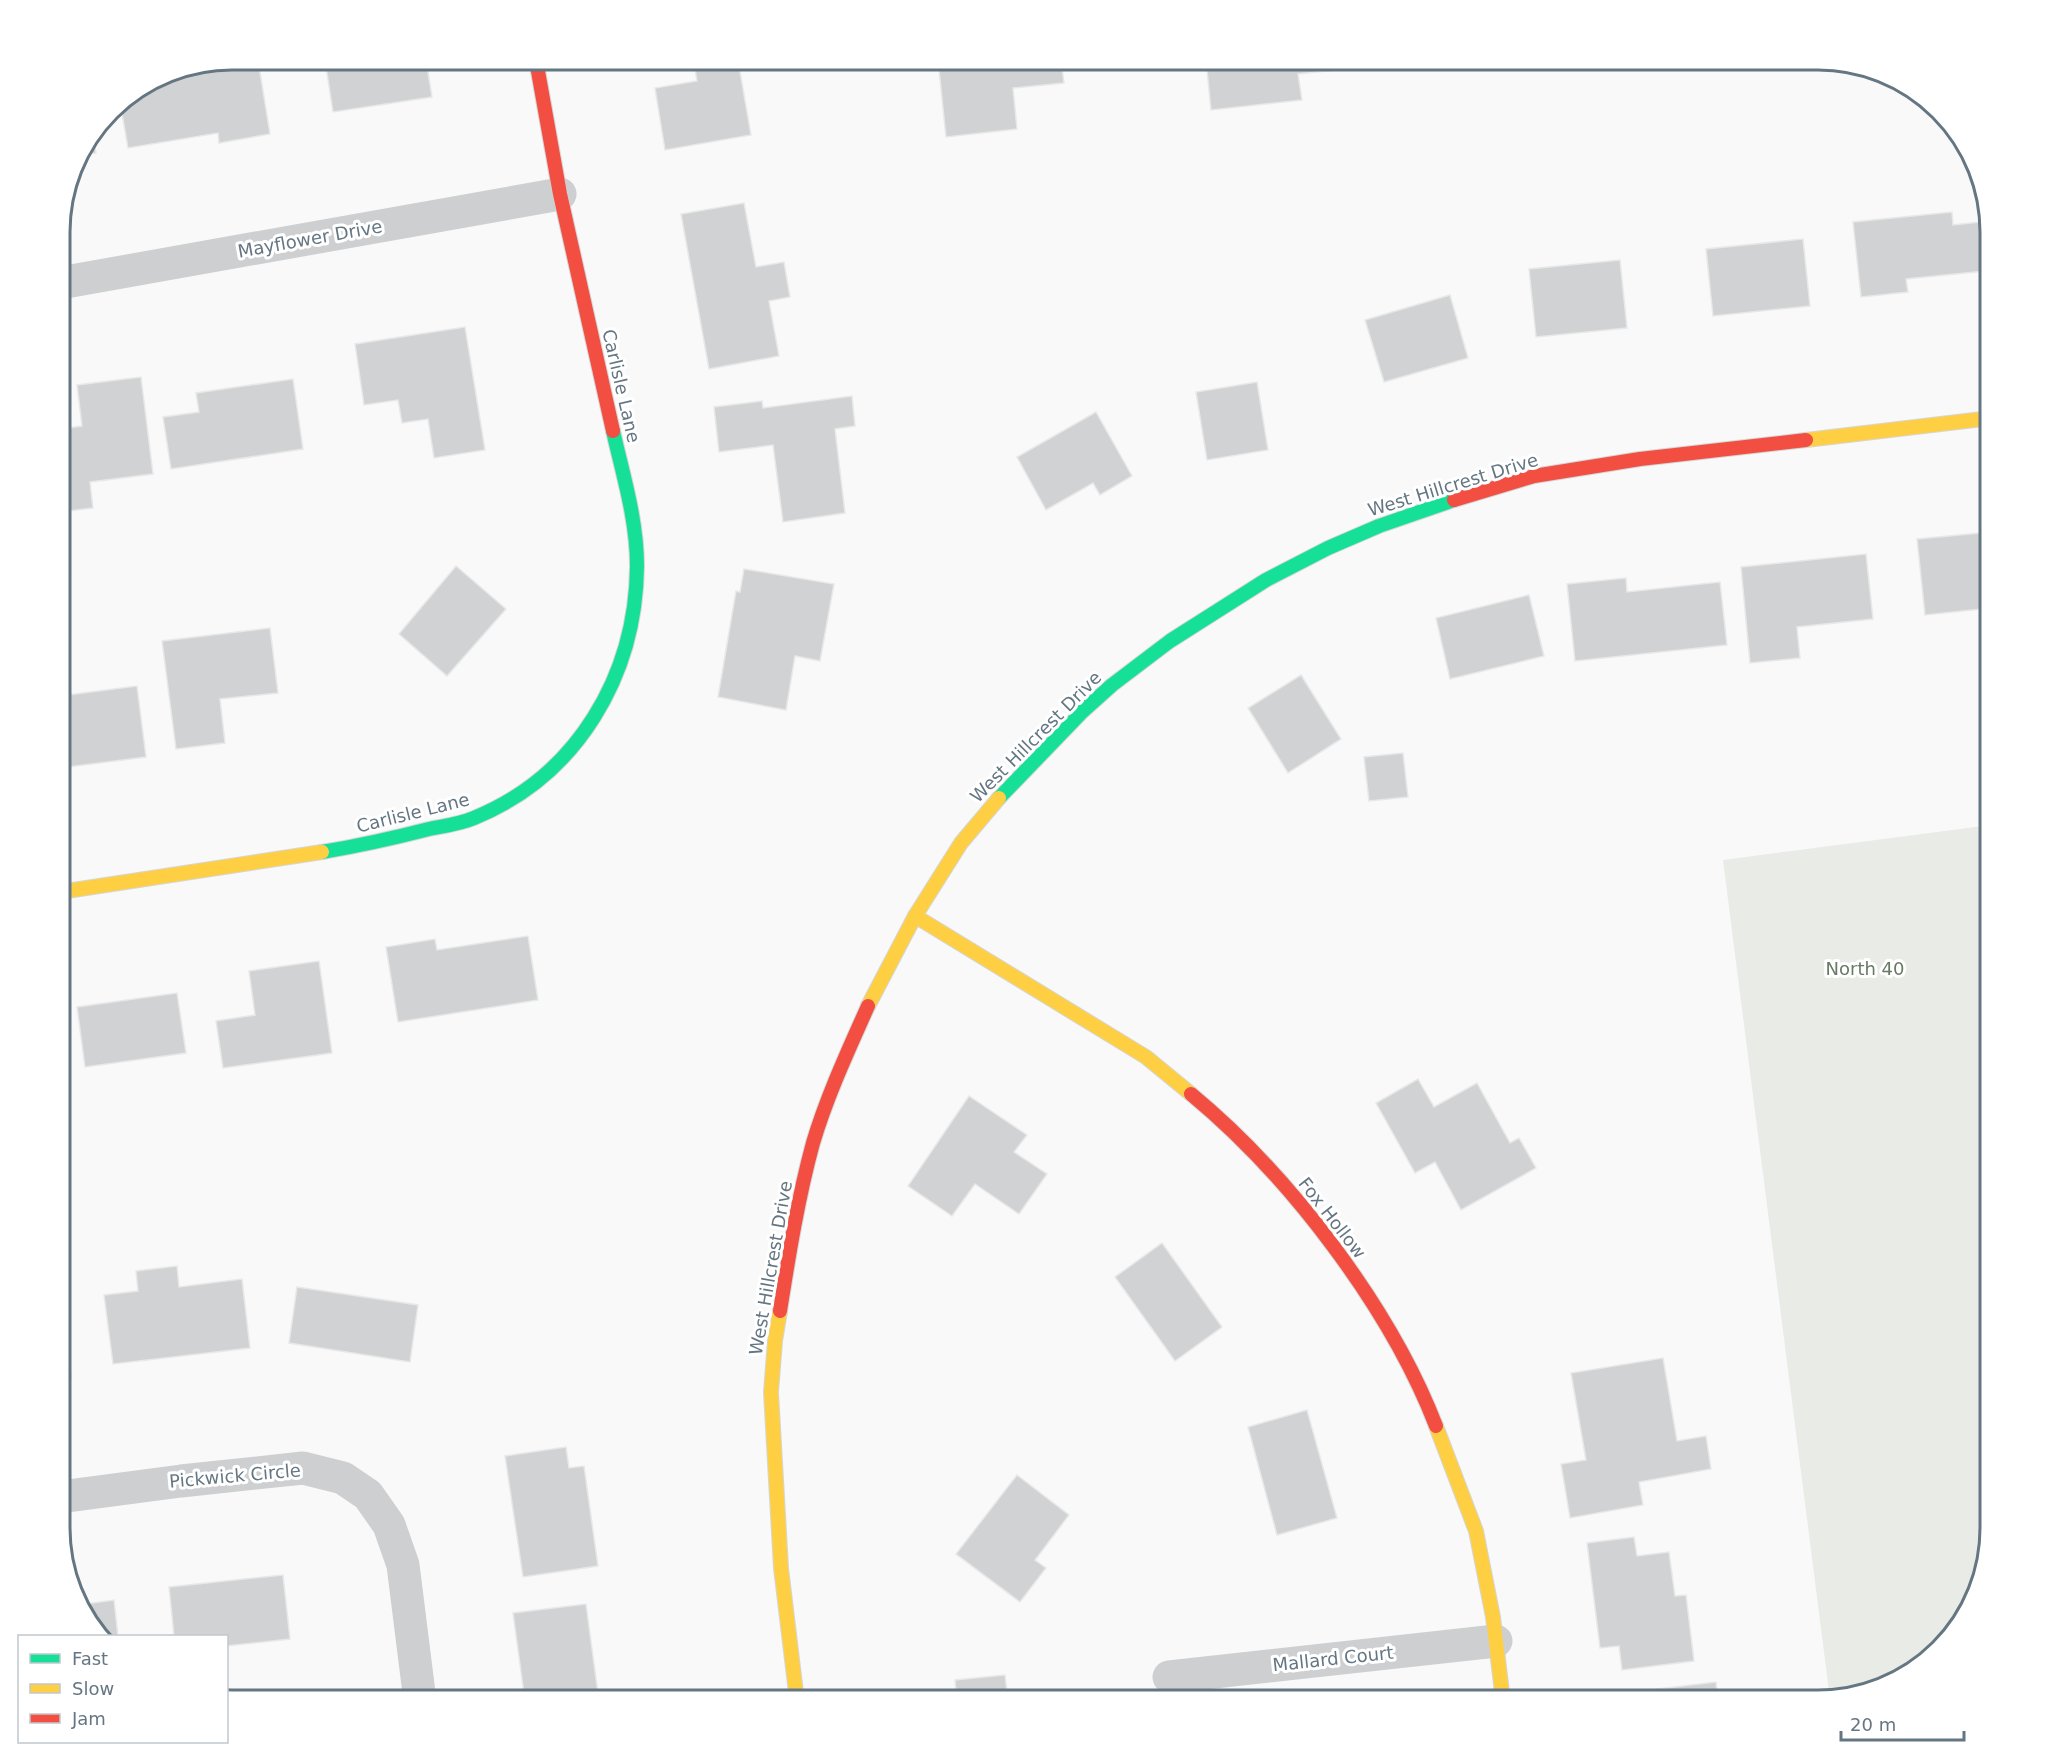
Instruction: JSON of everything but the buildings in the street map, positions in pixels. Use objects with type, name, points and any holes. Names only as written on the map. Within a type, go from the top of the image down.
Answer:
[{"type":"street","name":"Carlisle Lane","points":[[71,891],[194,874],[367,844],[473,819],[500,807],[537,783],[562,759],[591,725],[612,690],[626,651],[635,607],[637,565],[632,513],[560,194],[538,70]]},
{"type":"street","name":"Mayflower Drive","points":[[71,281],[560,194]]},
{"type":"street","name":"West Hillcrest Drive","points":[[796,1690],[781,1568],[771,1392],[775,1341],[796,1210],[814,1141],[835,1081],[866,1010],[915,916],[961,843],[986,811],[1083,711],[1112,685],[1170,641],[1256,586],[1328,548],[1379,526],[1534,476],[1640,459],[1980,419]]},
{"type":"street","name":"Fox Hollow","points":[[915,916],[1146,1058],[1221,1119],[1294,1197],[1339,1255],[1380,1316],[1408,1366],[1434,1422],[1476,1531],[1493,1617],[1502,1690]]},
{"type":"street","name":"Pickwick Circle","points":[[71,1495],[181,1480],[303,1468],[343,1478],[368,1495],[389,1525],[403,1565],[419,1690]]},
{"type":"street","name":"Mallard Court","points":[[1169,1677],[1496,1641]]},
{"type":"green space","name":"North 40","points":[[1980,826],[1979,1550],[1972,1581],[1959,1610],[1947,1627],[1925,1650],[1890,1674],[1860,1685],[1840,1689],[1829,1690],[1723,860]]},
{"type":"traffic: fast","points":[[322,852],[458,823],[511,800],[543,776],[571,749],[594,718],[612,683],[626,646],[634,607],[637,566],[632,515],[613,431]]},
{"type":"traffic: fast","points":[[999,798],[1083,711],[1112,685],[1170,641],[1266,580],[1328,548],[1379,526],[1454,500]]},
{"type":"traffic: slow","points":[[1806,440],[1980,419]]},
{"type":"traffic: slow","points":[[868,1006],[915,916],[961,843],[999,798]]},
{"type":"traffic: slow","points":[[71,890],[322,852]]},
{"type":"traffic: slow","points":[[915,916],[1146,1057],[1191,1094]]},
{"type":"traffic: slow","points":[[780,1311],[771,1392],[781,1568],[796,1690]]},
{"type":"traffic: slow","points":[[1436,1426],[1476,1531],[1493,1617],[1502,1690]]},
{"type":"traffic: jam","points":[[538,70],[560,194],[613,431]]},
{"type":"traffic: jam","points":[[1454,500],[1534,476],[1640,459],[1806,440]]},
{"type":"traffic: jam","points":[[780,1311],[798,1205],[813,1143],[831,1091],[868,1006]]},
{"type":"traffic: jam","points":[[1191,1094],[1264,1163],[1333,1246],[1392,1335],[1436,1426]]}]
